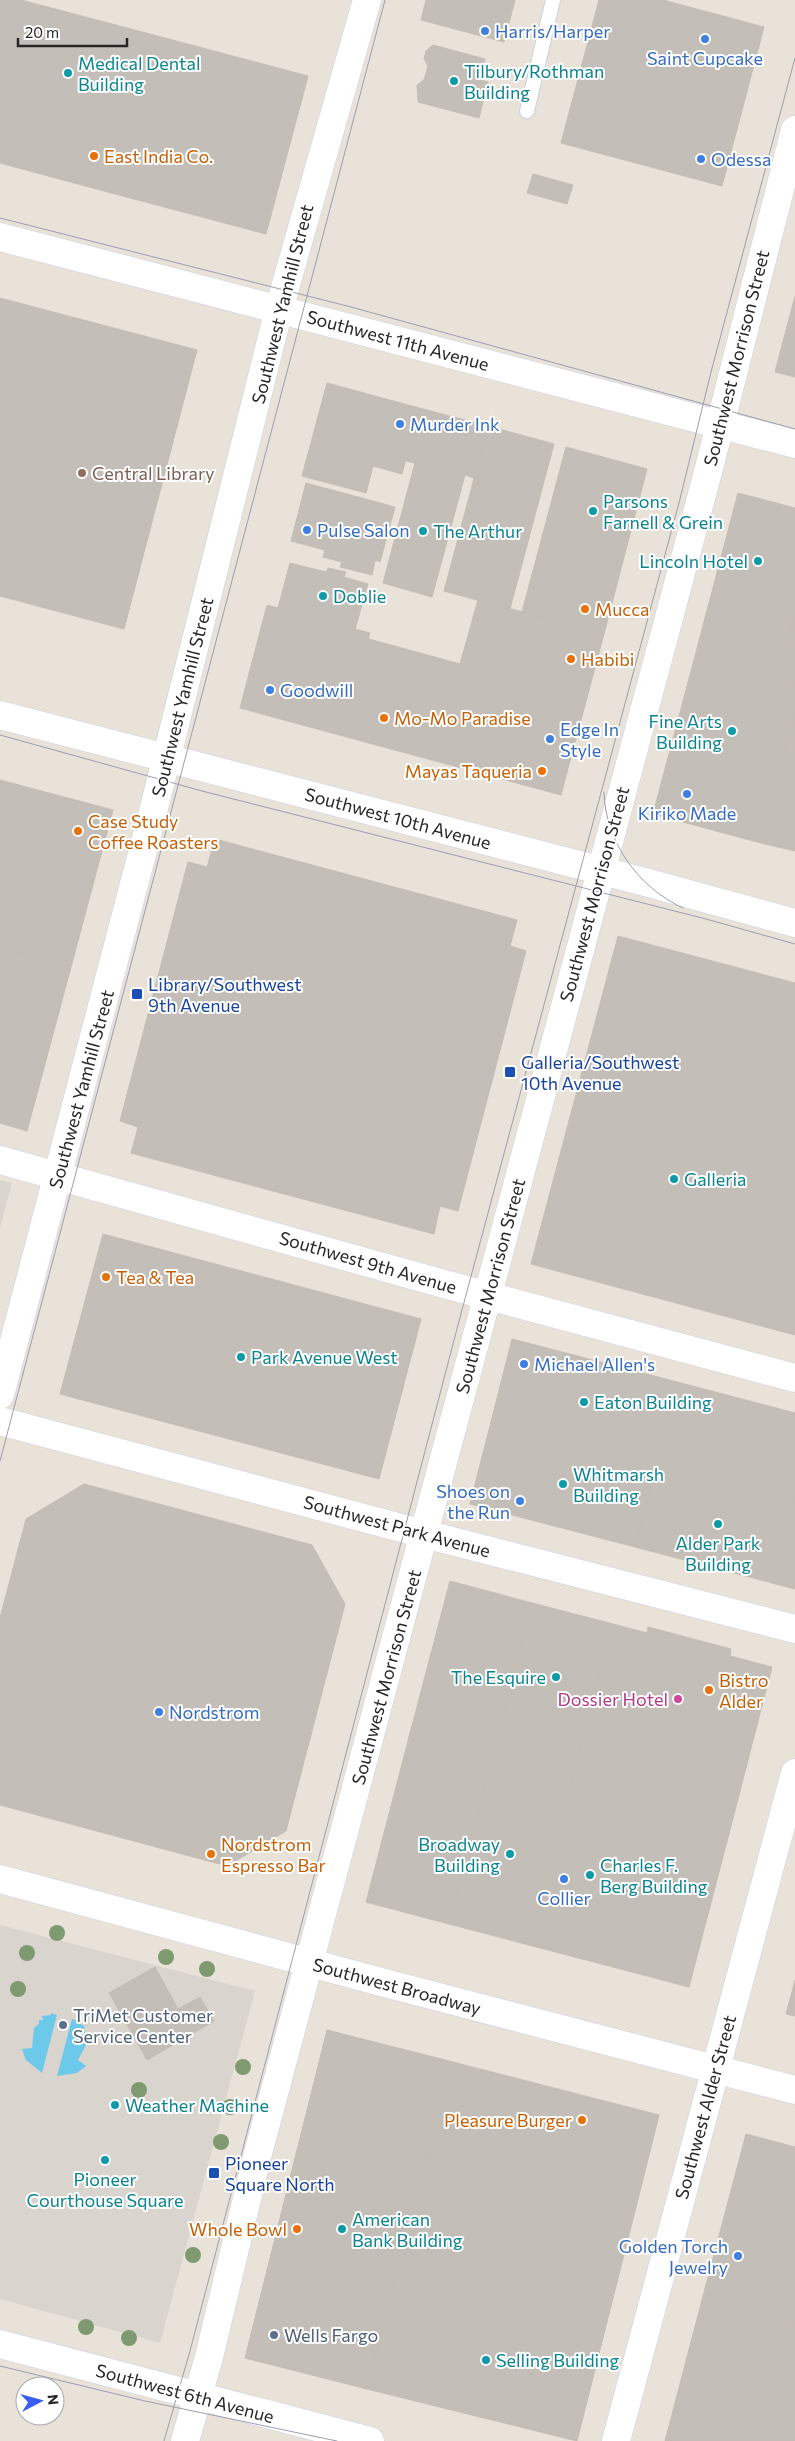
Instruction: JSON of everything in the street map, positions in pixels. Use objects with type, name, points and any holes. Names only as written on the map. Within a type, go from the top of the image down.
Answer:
[{"type":"street","name":"Southwest Yamhill Street","points":[[0,1394],[167,758],[280,309],[367,0]]},
{"type":"street","name":"Southwest Morrison Street","points":[[185,2441],[198,2396],[256,2160],[720,423],[795,130]]},
{"type":"street","name":"Southwest 11th Avenue","points":[[0,237],[795,444]]},
{"type":"street","name":"Southwest 10th Avenue","points":[[0,715],[795,923]]},
{"type":"street","name":"Southwest 9th Avenue","points":[[0,1160],[795,1378]]},
{"type":"street","name":"Southwest Park Avenue","points":[[0,1421],[795,1629]]},
{"type":"street","name":"Southwest Alder Street","points":[[616,2441],[714,2068],[795,1773]]},
{"type":"street","name":"Southwest Broadway","points":[[0,1879],[308,1963],[795,2090]]},
{"type":"street","name":"Southwest 6th Avenue","points":[[0,2344],[370,2441]]},
{"type":"lane","points":[[527,111],[553,0]]},
{"type":"shaded area","points":[[0,1180],[12,1183],[0,1227]]},
{"type":"shaded area","name":"Pioneer Courthouse Square","points":[[0,1925],[255,1991],[160,2343],[0,2299]]},
{"type":"water","points":[[51,2013],[57,2015],[42,2073],[26,2060],[22,2049],[32,2048],[34,2028],[39,2024],[39,2020],[43,2020],[42,2016],[51,2015]]},
{"type":"water","points":[[72,2019],[79,2021],[85,2027],[83,2030],[86,2033],[84,2040],[86,2045],[78,2060],[86,2066],[77,2073],[57,2076]]},
{"type":"building","name":"Medical Dental Building","points":[[0,0],[21,0],[146,33],[104,191],[0,163]]},
{"type":"building","name":"Harris/Harper","points":[[426,0],[515,0],[504,42],[421,20]]},
{"type":"building","points":[[599,0],[663,0],[764,27],[722,186],[561,143]]},
{"type":"building","points":[[146,33],[308,76],[266,234],[104,191]]},
{"type":"building","name":"Tilbury/Rothman Building","points":[[433,45],[485,59],[480,80],[488,82],[479,118],[418,102],[417,85],[424,80],[428,66],[424,59],[426,51]]},
{"type":"building","points":[[533,174],[573,185],[567,204],[527,193]]},
{"type":"building","points":[[795,296],[795,377],[775,372]]},
{"type":"building","name":"Central Library","points":[[0,298],[197,350],[124,629],[0,596]]},
{"type":"building","points":[[327,383],[419,408],[402,474],[373,466],[366,493],[302,476]]},
{"type":"building","name":"The Arthur","points":[[419,408],[488,426],[474,478],[465,475],[432,597],[383,583],[415,463],[406,461]]},
{"type":"building","points":[[488,426],[554,444],[510,609],[444,591]]},
{"type":"building","name":"Parsons Farnell & Grein","points":[[566,447],[647,469],[604,634],[522,612]]},
{"type":"building","points":[[306,483],[395,507],[380,562],[375,560],[372,575],[340,567],[342,562],[323,557],[325,550],[291,541]]},
{"type":"building","name":"Lincoln Hotel","points":[[738,493],[795,508],[795,613],[778,678],[695,656]]},
{"type":"building","name":"Doblie","points":[[290,563],[326,572],[328,568],[346,572],[344,577],[368,584],[355,629],[278,608]]},
{"type":"building","points":[[478,600],[604,634],[561,795],[343,736],[369,639],[460,664]]},
{"type":"building","points":[[267,605],[370,633],[343,736],[240,708]]},
{"type":"building","points":[[795,613],[795,683],[778,678]]},
{"type":"building","name":"Fine Arts Building","points":[[695,656],[795,683],[795,711],[761,843],[653,814]]},
{"type":"building","points":[[795,711],[795,851],[761,843]]},
{"type":"building","points":[[0,780],[113,810],[71,967],[0,948]]},
{"type":"building","points":[[215,839],[517,920],[510,946],[526,951],[458,1211],[440,1206],[434,1234],[131,1153],[138,1127],[120,1121],[188,862],[207,867]]},
{"type":"building","name":"Galleria","points":[[618,936],[795,983],[795,1335],[531,1264]]},
{"type":"building","points":[[0,948],[71,967],[27,1131],[0,1123]]},
{"type":"building","name":"Park Avenue West","points":[[103,1234],[421,1319],[379,1479],[60,1394]]},
{"type":"building","name":"Eaton Building","points":[[512,1339],[677,1382],[656,1464],[491,1422]]},
{"type":"building","points":[[677,1382],[795,1413],[795,1501],[656,1464]]},
{"type":"building","name":"Whitmarsh Building","points":[[491,1422],[656,1464],[635,1547],[470,1504]]},
{"type":"building","name":"Alder Park Building","points":[[656,1464],[795,1501],[795,1589],[635,1547]]},
{"type":"building","name":"Nordstrom","points":[[84,1484],[312,1545],[345,1604],[286,1831],[227,1866],[0,1805],[0,1618],[26,1519]]},
{"type":"building","points":[[450,1581],[532,1603],[491,1763],[408,1741]]},
{"type":"building","name":"The Esquire","points":[[532,1603],[613,1624],[571,1784],[491,1763]]},
{"type":"building","name":"Dossier Hotel","points":[[613,1624],[647,1633],[648,1627],[731,1649],[730,1656],[772,1667],[731,1826],[571,1784]]},
{"type":"building","points":[[408,1741],[491,1763],[449,1924],[366,1902]]},
{"type":"building","name":"Broadway Building","points":[[491,1763],[571,1784],[529,1945],[449,1924]]},
{"type":"building","name":"Charles F. Berg Building","points":[[571,1784],[651,1805],[609,1966],[529,1945]]},
{"type":"building","points":[[651,1805],[731,1826],[689,1987],[609,1966]]},
{"type":"building","points":[[155,1967],[178,2009],[200,1997],[214,2021],[147,2060],[109,1993]]},
{"type":"building","points":[[795,1980],[795,2016],[786,2014]]},
{"type":"building","name":"American Bank Building","points":[[327,2030],[449,2061],[367,2389],[245,2358]]},
{"type":"building","points":[[449,2061],[659,2115],[635,2211],[425,2157]]},
{"type":"building","points":[[746,2134],[795,2147],[795,2324],[702,2300]]},
{"type":"building","points":[[425,2157],[635,2211],[607,2322],[397,2268]]},
{"type":"building","name":"Selling Building","points":[[397,2268],[607,2322],[577,2441],[367,2389]]},
{"type":"building","points":[[702,2300],[795,2324],[795,2441],[665,2441]]},
{"type":"tram line","points":[[0,1461],[385,0]]},
{"type":"tram line","points":[[164,2441],[190,2351],[459,1321],[680,499],[711,372],[795,58]]},
{"type":"tram line","points":[[0,218],[351,307],[795,429]]},
{"type":"tram line","points":[[0,735],[202,791],[706,919],[795,944]]},
{"type":"tram line","points":[[604,792],[606,811],[611,828],[627,861],[652,888],[683,908]]},
{"type":"tram line","points":[[0,2366],[145,2401],[337,2441]]},
{"type":"place","name":"Harris/Harper","points":[[485,31]]},
{"type":"place","name":"Saint Cupcake","points":[[705,39]]},
{"type":"place","name":"Medical Dental Building","points":[[68,73]]},
{"type":"place","name":"Tilbury/Rothman Building","points":[[454,81]]},
{"type":"place","name":"East India Co.","points":[[94,156]]},
{"type":"place","name":"Odessa","points":[[701,159]]},
{"type":"place","name":"Murder Ink","points":[[400,424]]},
{"type":"place","name":"Central Library","points":[[82,473]]},
{"type":"place","name":"Parsons Farnell & Grein","points":[[593,511]]},
{"type":"place","name":"Pulse Salon","points":[[307,530]]},
{"type":"place","name":"The Arthur","points":[[423,531]]},
{"type":"place","name":"Lincoln Hotel","points":[[758,561]]},
{"type":"place","name":"Doblie","points":[[323,596]]},
{"type":"place","name":"Mucca","points":[[585,609]]},
{"type":"place","name":"Habibi","points":[[571,659]]},
{"type":"place","name":"Goodwill","points":[[270,690]]},
{"type":"place","name":"Mo-Mo Paradise","points":[[384,718]]},
{"type":"place","name":"Fine Arts Building","points":[[732,731]]},
{"type":"place","name":"Edge In Style","points":[[550,739]]},
{"type":"place","name":"Mayas Taqueria","points":[[542,771]]},
{"type":"place","name":"Kiriko Made","points":[[687,794]]},
{"type":"place","name":"Case Study Coffee Roasters","points":[[78,831]]},
{"type":"place","name":"Library/Southwest 9th Avenue","points":[[137,994]]},
{"type":"place","name":"Galleria/Southwest 10th Avenue","points":[[510,1072]]},
{"type":"place","name":"Galleria","points":[[674,1179]]},
{"type":"place","name":"Tea & Tea","points":[[106,1277]]},
{"type":"place","name":"Park Avenue West","points":[[241,1357]]},
{"type":"place","name":"Michael Allen's","points":[[524,1364]]},
{"type":"place","name":"Eaton Building","points":[[584,1402]]},
{"type":"place","name":"Whitmarsh Building","points":[[563,1484]]},
{"type":"place","name":"Shoes on the Run","points":[[520,1501]]},
{"type":"place","name":"Alder Park Building","points":[[718,1524]]},
{"type":"place","name":"The Esquire","points":[[556,1677]]},
{"type":"place","name":"Bistro Alder","points":[[709,1690]]},
{"type":"place","name":"Dossier Hotel","points":[[678,1699]]},
{"type":"place","name":"Nordstrom","points":[[159,1712]]},
{"type":"place","name":"Nordstrom Espresso Bar","points":[[211,1854]]},
{"type":"place","name":"Broadway Building","points":[[510,1854]]},
{"type":"place","name":"Charles F. Berg Building","points":[[590,1875]]},
{"type":"place","name":"Collier","points":[[564,1879]]},
{"type":"place","name":"TriMet Customer Service Center","points":[[63,2025]]},
{"type":"place","name":"Weather Machine","points":[[115,2105]]},
{"type":"place","name":"Pleasure Burger","points":[[582,2120]]},
{"type":"place","name":"Pioneer Courthouse Square","points":[[105,2160]]},
{"type":"place","name":"Pioneer Square North","points":[[214,2173]]},
{"type":"place","name":"Whole Bowl","points":[[297,2229]]},
{"type":"place","name":"American Bank Building","points":[[342,2229]]},
{"type":"place","name":"Golden Torch Jewelry","points":[[738,2256]]},
{"type":"place","name":"Wells Fargo","points":[[274,2335]]},
{"type":"place","name":"Selling Building","points":[[486,2360]]}]
